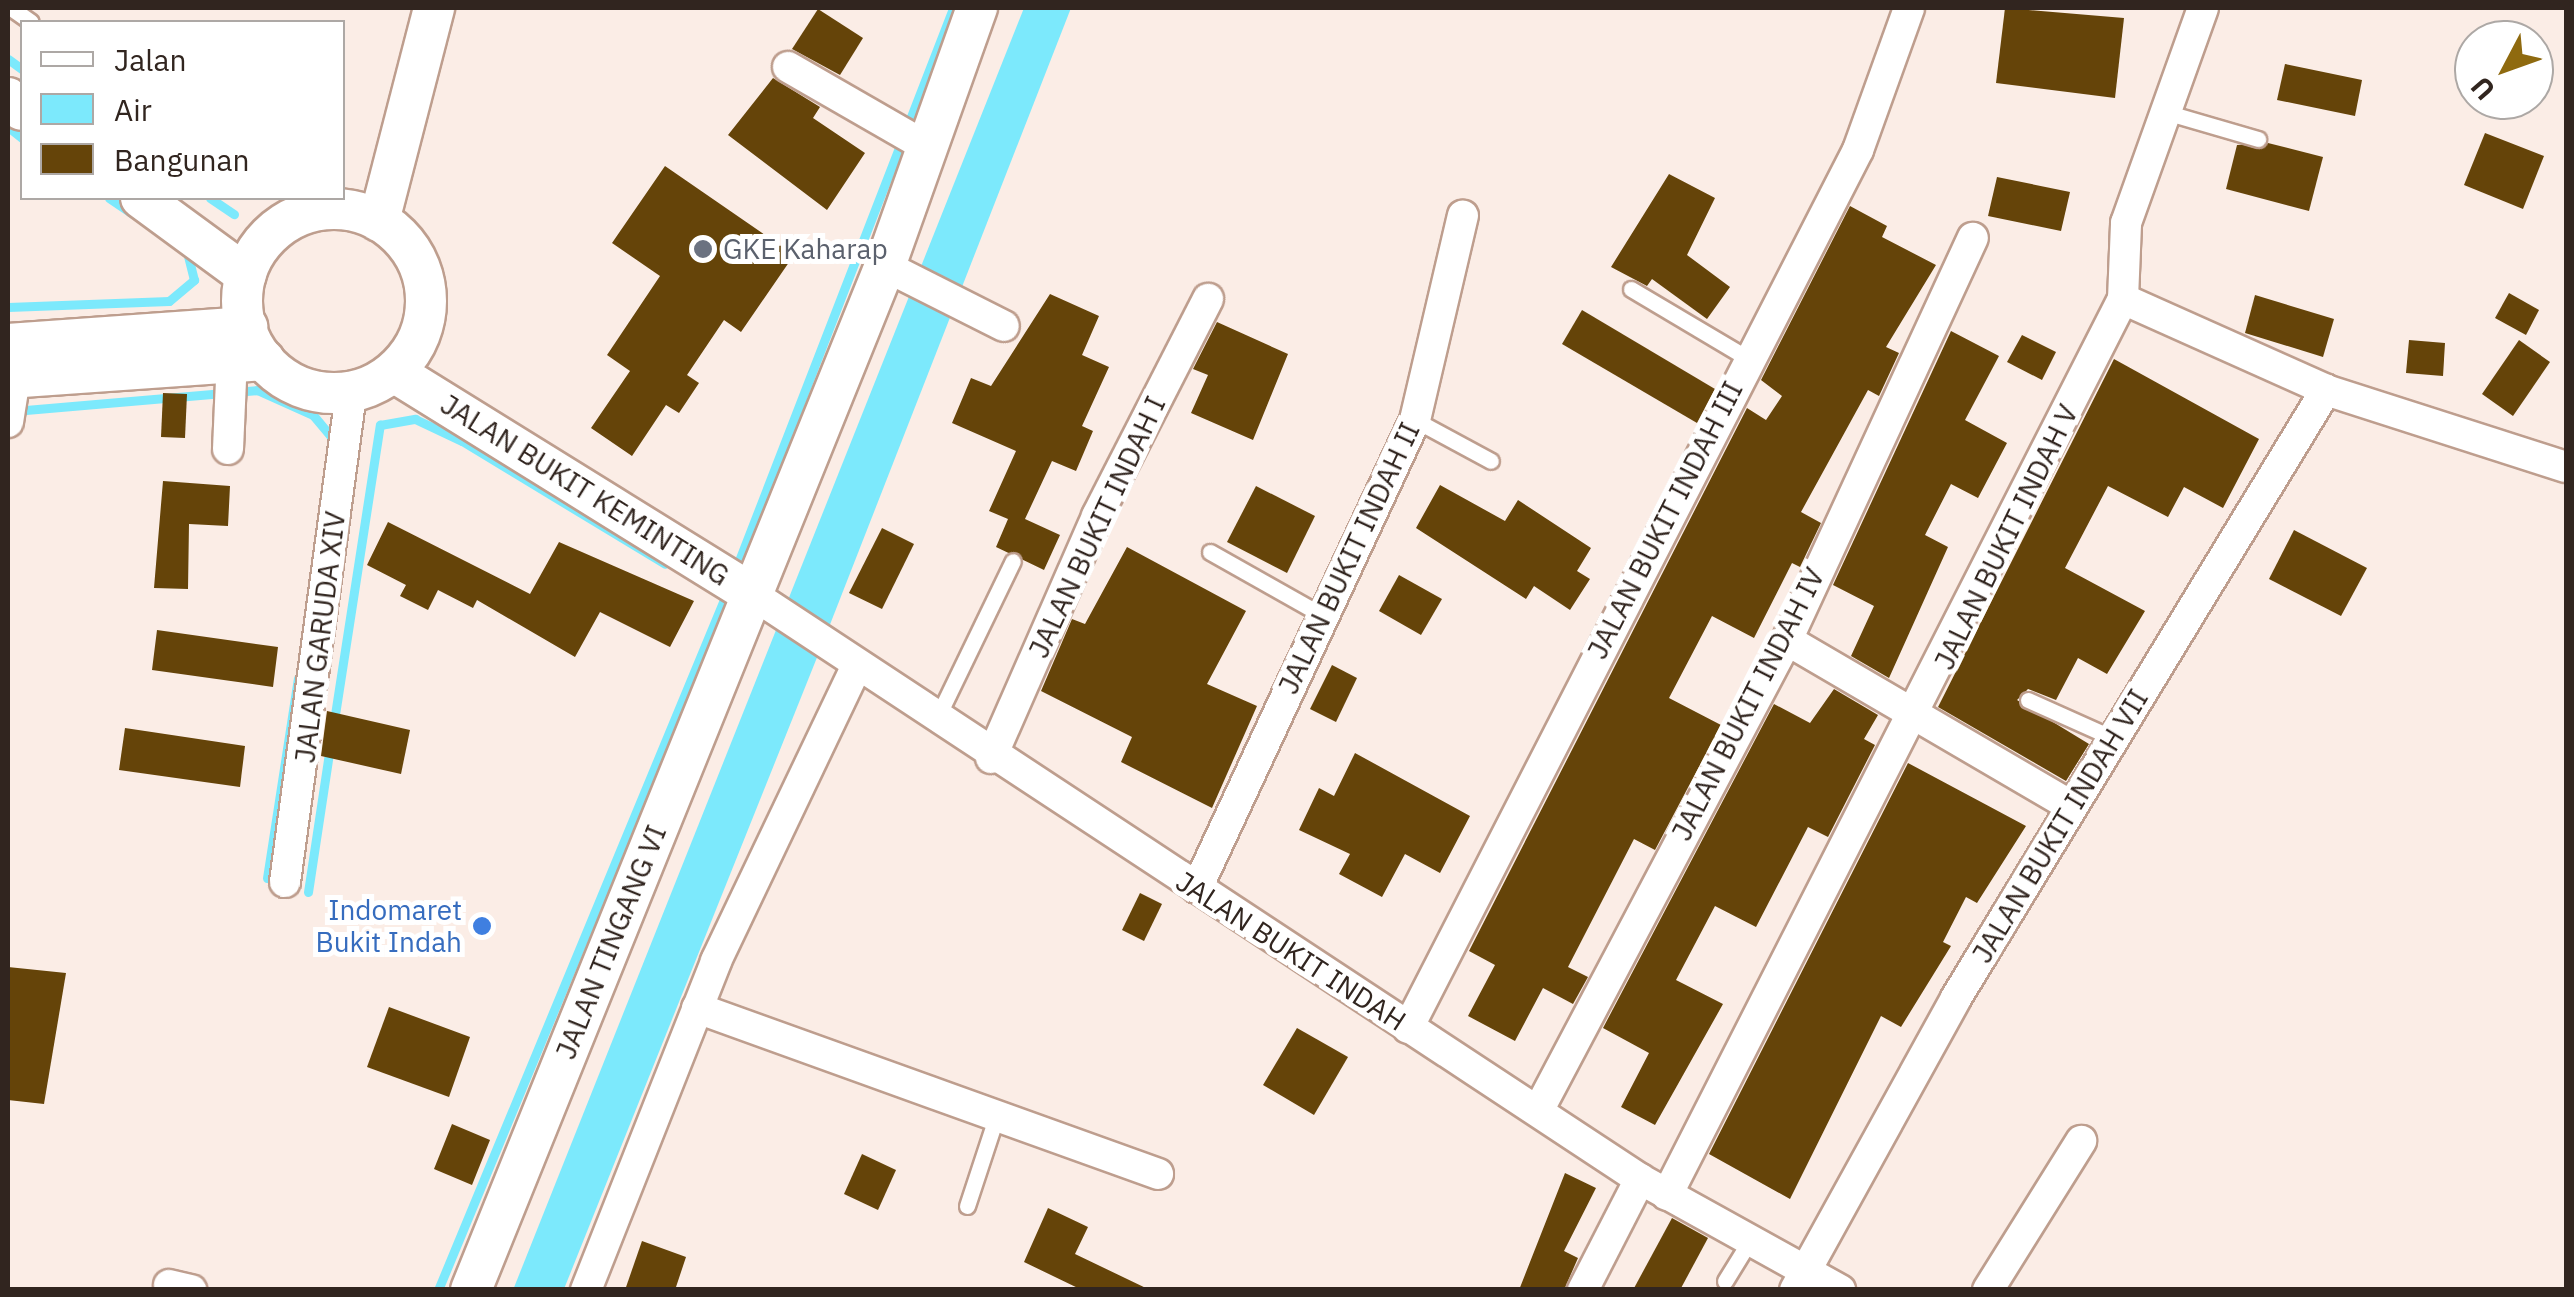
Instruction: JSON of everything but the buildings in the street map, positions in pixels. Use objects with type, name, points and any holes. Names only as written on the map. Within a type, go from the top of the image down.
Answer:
[{"type":"main road","points":[[380,221],[434,8]]},
{"type":"main road","name":"JALAN BUKIT KEMINTING","points":[[394,372],[766,606],[900,273],[926,147],[977,8]]},
{"type":"main road","points":[[144,200],[246,275]]},
{"type":"main road","points":[[10,366],[248,349],[313,390],[352,392],[394,372],[418,341],[427,303],[409,247],[380,221],[348,210],[300,216],[261,245],[246,275],[248,349]]},
{"type":"main road","name":"JALAN TINGANG VI","points":[[471,1290],[766,606]]},
{"type":"street","name":"JALAN BUKIT INDAH III","points":[[1408,1028],[1746,358],[1878,108],[1909,8]]},
{"type":"street","points":[[2202,8],[2126,223],[2122,299],[2326,390],[2566,467]]},
{"type":"street","points":[[788,67],[926,147]]},
{"type":"street","name":"JALAN BUKIT INDAH II","points":[[1197,888],[1415,420],[1462,216]]},
{"type":"street","name":"JALAN BUKIT INDAH IV","points":[[1538,1112],[1787,640],[1973,238]]},
{"type":"street","points":[[900,273],[1004,326]]},
{"type":"street","name":"JALAN BUKIT INDAH I","points":[[991,758],[1098,516],[1208,299]]},
{"type":"street","name":"JALAN BUKIT INDAH V","points":[[1666,1195],[1918,715],[2122,299]]},
{"type":"street","points":[[228,448],[248,349]]},
{"type":"street","points":[[8,422],[10,366]]},
{"type":"street","name":"JALAN BUKIT INDAH VII","points":[[1799,1278],[2071,806],[2326,390]]},
{"type":"street","name":"JALAN GARUDA XIV","points":[[285,882],[352,392]]},
{"type":"street","name":"JALAN BUKIT INDAH","points":[[766,606],[991,758],[1197,888],[1640,1179],[1748,1242],[1799,1278],[1840,1290]]},
{"type":"street","points":[[1787,640],[2071,806]]},
{"type":"street","points":[[586,1290],[696,1008],[856,668]]},
{"type":"street","points":[[696,1008],[1158,1174]]},
{"type":"street","points":[[1988,1290],[2081,1141]]},
{"type":"street","points":[[1583,1290],[1640,1179]]},
{"type":"lane","points":[[2165,112],[2258,139]]},
{"type":"lane","points":[[1632,289],[1746,358]]},
{"type":"lane","points":[[1415,420],[1492,462]]},
{"type":"lane","points":[[1210,552],[1322,615]]},
{"type":"lane","points":[[937,718],[1013,561]]},
{"type":"lane","points":[[2028,700],[2113,738]]},
{"type":"lane","points":[[967,1206],[996,1116]]},
{"type":"lane","points":[[1725,1280],[1748,1242]]},
{"type":"water","points":[[1024,8],[1071,8],[822,645],[564,1289],[513,1290]]},
{"type":"waterway","points":[[735,571],[953,8]]},
{"type":"waterway","points":[[8,59],[20,68]]},
{"type":"waterway","points":[[8,127],[20,136]]},
{"type":"waterway","points":[[112,200],[133,214]]},
{"type":"waterway","points":[[213,200],[234,214]]},
{"type":"waterway","points":[[8,307],[169,301],[194,280],[187,252]]},
{"type":"waterway","points":[[14,411],[257,390],[313,415],[334,440]]},
{"type":"waterway","points":[[334,721],[380,425],[415,419],[462,441],[665,564]]},
{"type":"waterway","points":[[438,1290],[728,590]]},
{"type":"waterway","points":[[267,878],[298,678]]},
{"type":"waterway","points":[[308,892],[330,746]]},
{"type":"place","name":"GKE Kaharap","points":[[703,249]]},
{"type":"place","name":"Indomaret Bukit Indah","points":[[482,926]]}]
